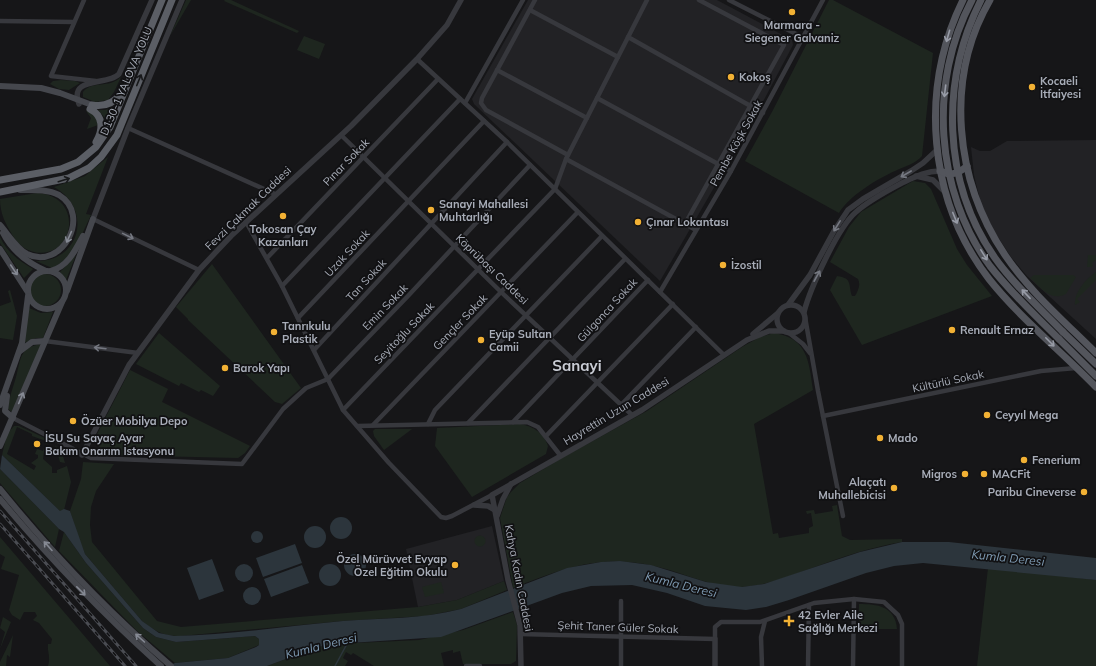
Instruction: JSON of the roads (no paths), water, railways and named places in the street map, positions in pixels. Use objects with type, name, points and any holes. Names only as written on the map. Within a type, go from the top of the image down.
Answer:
[{"type":"highway","points":[[0,180],[61,169],[86,156],[98,144],[107,132],[162,0]]},
{"type":"highway","name":"D130-1 YALOVA YOLU","points":[[0,192],[53,183],[77,176],[89,168],[106,152],[117,135],[172,0]]},
{"type":"highway","points":[[91,107],[112,103],[125,90]]},
{"type":"highway","points":[[86,156],[98,138],[102,127],[97,114],[91,107]]},
{"type":"main road","points":[[963,0],[954,17],[937,87],[935,114],[937,150],[944,191],[963,236],[989,278],[1096,387]]},
{"type":"main road","points":[[972,0],[954,44],[944,90],[944,134],[952,183],[964,219],[990,264],[1022,303],[1096,376]]},
{"type":"main road","points":[[981,0],[963,44],[955,74],[952,102],[953,133],[959,176],[974,220],[995,258],[1012,279],[1096,364]]},
{"type":"main road","points":[[990,0],[973,38],[965,66],[961,94],[961,121],[964,148],[974,191],[983,216],[1006,256],[1034,290],[1096,353]]},
{"type":"main road","points":[[0,86],[41,88],[91,107]]},
{"type":"main road","points":[[0,90],[41,92],[78,102]]},
{"type":"main road","points":[[935,114],[940,122],[948,126],[956,125],[961,121]]},
{"type":"main road","points":[[937,150],[942,145],[949,144],[959,145],[964,148]]},
{"type":"main road","points":[[940,171],[953,174],[962,171],[967,166]]},
{"type":"main road","points":[[948,201],[952,193],[958,188],[966,188],[974,191]]},
{"type":"main road","points":[[0,226],[21,250],[33,256],[46,256],[54,253],[61,249],[70,238],[73,218],[69,205],[65,200],[51,192],[12,189]]},
{"type":"main road","points":[[0,405],[18,353],[24,330],[28,285],[34,275],[61,267],[68,261],[93,219]]},
{"type":"main road","points":[[0,446],[66,294],[93,219]]},
{"type":"main road","points":[[0,226],[8,243],[17,252],[35,266],[61,277],[64,282],[66,294]]},
{"type":"main road","points":[[0,250],[34,305],[43,309],[53,308],[62,302]]},
{"type":"main road","points":[[18,353],[32,342],[45,341]]},
{"type":"main road","points":[[10,376],[5,408],[7,413],[13,418]]},
{"type":"main road","points":[[0,489],[26,521],[77,578],[119,620],[170,665]]},
{"type":"main road","points":[[0,498],[68,577],[113,622],[161,666]]},
{"type":"street","points":[[84,0],[51,76],[96,81]]},
{"type":"street","points":[[78,102],[78,92],[87,83],[110,80],[119,74],[152,0]]},
{"type":"street","points":[[182,0],[128,128],[93,219],[199,270]]},
{"type":"street","name":"Fevzi Çakmak Caddesi","points":[[82,455],[119,383],[138,353],[199,270],[246,222],[341,135],[417,59],[447,25],[461,0]]},
{"type":"street","points":[[465,103],[523,0]]},
{"type":"street","points":[[535,0],[481,101],[484,108],[696,230]]},
{"type":"street","points":[[555,188],[567,157],[646,0]]},
{"type":"street","points":[[685,224],[784,45],[699,0]]},
{"type":"street","points":[[729,0],[804,38]]},
{"type":"street","name":"Pembe Köşk Sokak","points":[[660,292],[731,171],[804,38],[823,0]]},
{"type":"street","points":[[530,10],[618,57]]},
{"type":"street","points":[[0,21],[74,22]]},
{"type":"street","points":[[628,37],[763,112]]},
{"type":"street","points":[[417,59],[555,188],[577,213],[673,304],[724,355]]},
{"type":"street","points":[[498,70],[587,118]]},
{"type":"street","name":"Pınar Sokak","points":[[267,258],[438,79]]},
{"type":"street","points":[[597,98],[731,171]]},
{"type":"street","points":[[282,286],[460,99]]},
{"type":"street","name":"Uzak Sokak","points":[[298,318],[484,121]]},
{"type":"street","points":[[128,128],[275,194]]},
{"type":"street","name":"Köprübaşı Caddesi","points":[[341,135],[501,292],[632,415]]},
{"type":"street","name":"Tan Sokak","points":[[314,350],[507,142]]},
{"type":"street","points":[[747,340],[788,305],[810,275],[834,230],[848,210],[863,198],[911,171],[937,150]]},
{"type":"street","name":"Emin Sokak","points":[[328,379],[530,165]]},
{"type":"street","points":[[747,340],[769,331],[786,332],[801,329],[804,326],[804,314],[813,283],[850,218],[863,207],[916,176],[933,171],[940,171]]},
{"type":"street","points":[[916,176],[933,180],[944,191]]},
{"type":"street","name":"Seyitoğlu Sokak","points":[[343,410],[555,188]]},
{"type":"street","name":"Gençler Sokak","points":[[373,425],[577,213]]},
{"type":"street","points":[[246,222],[282,286],[343,410],[389,463],[441,517],[446,518],[452,516],[492,495]]},
{"type":"street","points":[[428,424],[435,410],[602,236]]},
{"type":"street","points":[[468,423],[625,259]]},
{"type":"street","name":"Gülgonca Sokak","points":[[513,422],[648,280]]},
{"type":"street","points":[[546,436],[673,304]]},
{"type":"street","points":[[788,305],[797,306],[804,314],[842,516]]},
{"type":"street","points":[[778,313],[778,324],[807,349],[812,359]]},
{"type":"street","points":[[621,404],[696,327]]},
{"type":"street","name":"Hayrettin Uzun Caddesi","points":[[492,495],[632,415],[747,340]]},
{"type":"street","points":[[45,341],[138,353]]},
{"type":"street","name":"Kültürlü Sokak","points":[[823,416],[1041,371],[1077,368]]},
{"type":"street","points":[[13,418],[82,455],[102,460],[242,464],[271,424],[290,402],[306,388],[328,379]]},
{"type":"street","points":[[358,426],[527,422],[535,424],[560,455]]},
{"type":"street","points":[[496,518],[503,499],[511,484]]},
{"type":"street","name":"Kahya Kadın Caddesi","points":[[492,495],[508,580],[520,625],[521,666]]},
{"type":"street","points":[[474,505],[488,506],[495,510]]},
{"type":"street","points":[[853,666],[854,599]]},
{"type":"street","points":[[715,666],[715,639],[717,624],[723,622],[756,623],[821,601],[854,599],[881,600],[898,615],[902,624],[902,666]]},
{"type":"street","points":[[621,601],[621,666]]},
{"type":"street","points":[[808,666],[809,605]]},
{"type":"street","points":[[762,666],[761,637],[764,621]]},
{"type":"street","name":"Şehit Taner Güler Sokak","points":[[520,634],[715,639]]},
{"type":"street","points":[[466,666],[480,666]]},
{"type":"water","name":"Kumla Deresi","points":[[2,455],[60,511],[64,509],[70,511],[85,554],[142,621],[159,633],[174,636],[237,632],[343,621],[432,615],[461,609],[567,568],[601,562],[620,561],[651,565],[706,582],[742,587],[764,584],[860,552],[902,542],[949,542],[1096,558],[1096,580],[923,563],[894,566],[866,573],[789,600],[766,607],[746,610],[705,606],[667,593],[632,585],[591,586],[562,593],[441,637],[335,644],[318,647],[267,666],[168,666],[175,663],[228,658],[256,647],[259,645],[259,639],[255,636],[176,642],[156,637],[143,628],[86,563],[64,532],[59,529],[0,469]]},
{"type":"water","points":[[341,517],[349,520],[352,528],[349,536],[341,539],[333,536],[330,528],[333,520]]},
{"type":"water","points":[[315,526],[323,529],[326,537],[323,545],[315,548],[307,545],[304,537],[307,529]]},
{"type":"water","points":[[257,531],[261,533],[263,537],[261,541],[257,543],[253,541],[251,537],[253,533]]},
{"type":"water","points":[[295,544],[302,563],[263,577],[256,558]]},
{"type":"water","points":[[355,554],[359,555],[365,561],[365,569],[359,575],[355,576],[351,575],[345,569],[344,565],[345,561],[351,555]]},
{"type":"water","points":[[212,559],[224,591],[199,600],[187,568]]},
{"type":"water","points":[[244,564],[250,567],[253,573],[250,579],[244,582],[238,579],[235,573],[238,567]]},
{"type":"water","points":[[330,564],[338,567],[341,575],[338,583],[330,586],[322,583],[319,575],[322,567]]},
{"type":"water","points":[[302,565],[309,583],[271,597],[264,579]]},
{"type":"water","points":[[252,587],[258,590],[261,596],[258,602],[252,605],[246,602],[243,596],[246,590]]},
{"type":"waterway","name":"Kumla Deresi","points":[[335,666],[348,642]]},
{"type":"railway","points":[[0,511],[136,666]]},
{"type":"railway","points":[[0,524],[125,666]]},
{"type":"place","name":"Marmara - Siegener Galvaniz","points":[[792,12]]},
{"type":"place","name":"Kokoş","points":[[731,77]]},
{"type":"place","name":"Kocaeli İtfaiyesi","points":[[1032,87]]},
{"type":"place","name":"Sanayi Mahallesi Muhtarlığı","points":[[431,210]]},
{"type":"place","name":"Tokosan Çay Kazanları","points":[[283,216]]},
{"type":"place","name":"Çınar Lokantası","points":[[638,222]]},
{"type":"place","name":"İzostil","points":[[723,265]]},
{"type":"place","name":"Renault Ernaz","points":[[952,330]]},
{"type":"place","name":"Tanrıkulu Plastik","points":[[274,332]]},
{"type":"place","name":"Eyüp Sultan Camii","points":[[481,340]]},
{"type":"place","name":"Barok Yapı","points":[[225,368]]},
{"type":"place","name":"Ceyyıl Mega","points":[[987,415]]},
{"type":"place","name":"Özüer Mobilya Depo","points":[[73,421]]},
{"type":"place","name":"Mado","points":[[880,438]]},
{"type":"place","name":"İSU Su Sayaç Ayar Bakım Onarım İstasyonu","points":[[37,444]]},
{"type":"place","name":"Fenerium","points":[[1024,460]]},
{"type":"place","name":"Migros","points":[[965,474]]},
{"type":"place","name":"MACFit","points":[[984,474]]},
{"type":"place","name":"Alaçatı Muhallebicisi","points":[[894,488]]},
{"type":"place","name":"Paribu Cineverse","points":[[1084,492]]},
{"type":"place","name":"Özel Mürüvvet Evyap Özel Eğitim Okulu","points":[[455,565]]},
{"type":"place","name":"42 Evler Aile Sağlığı Merkezi","points":[[789,621]]},
{"type":"district","name":"Sanayi","points":[[577,366]]}]
